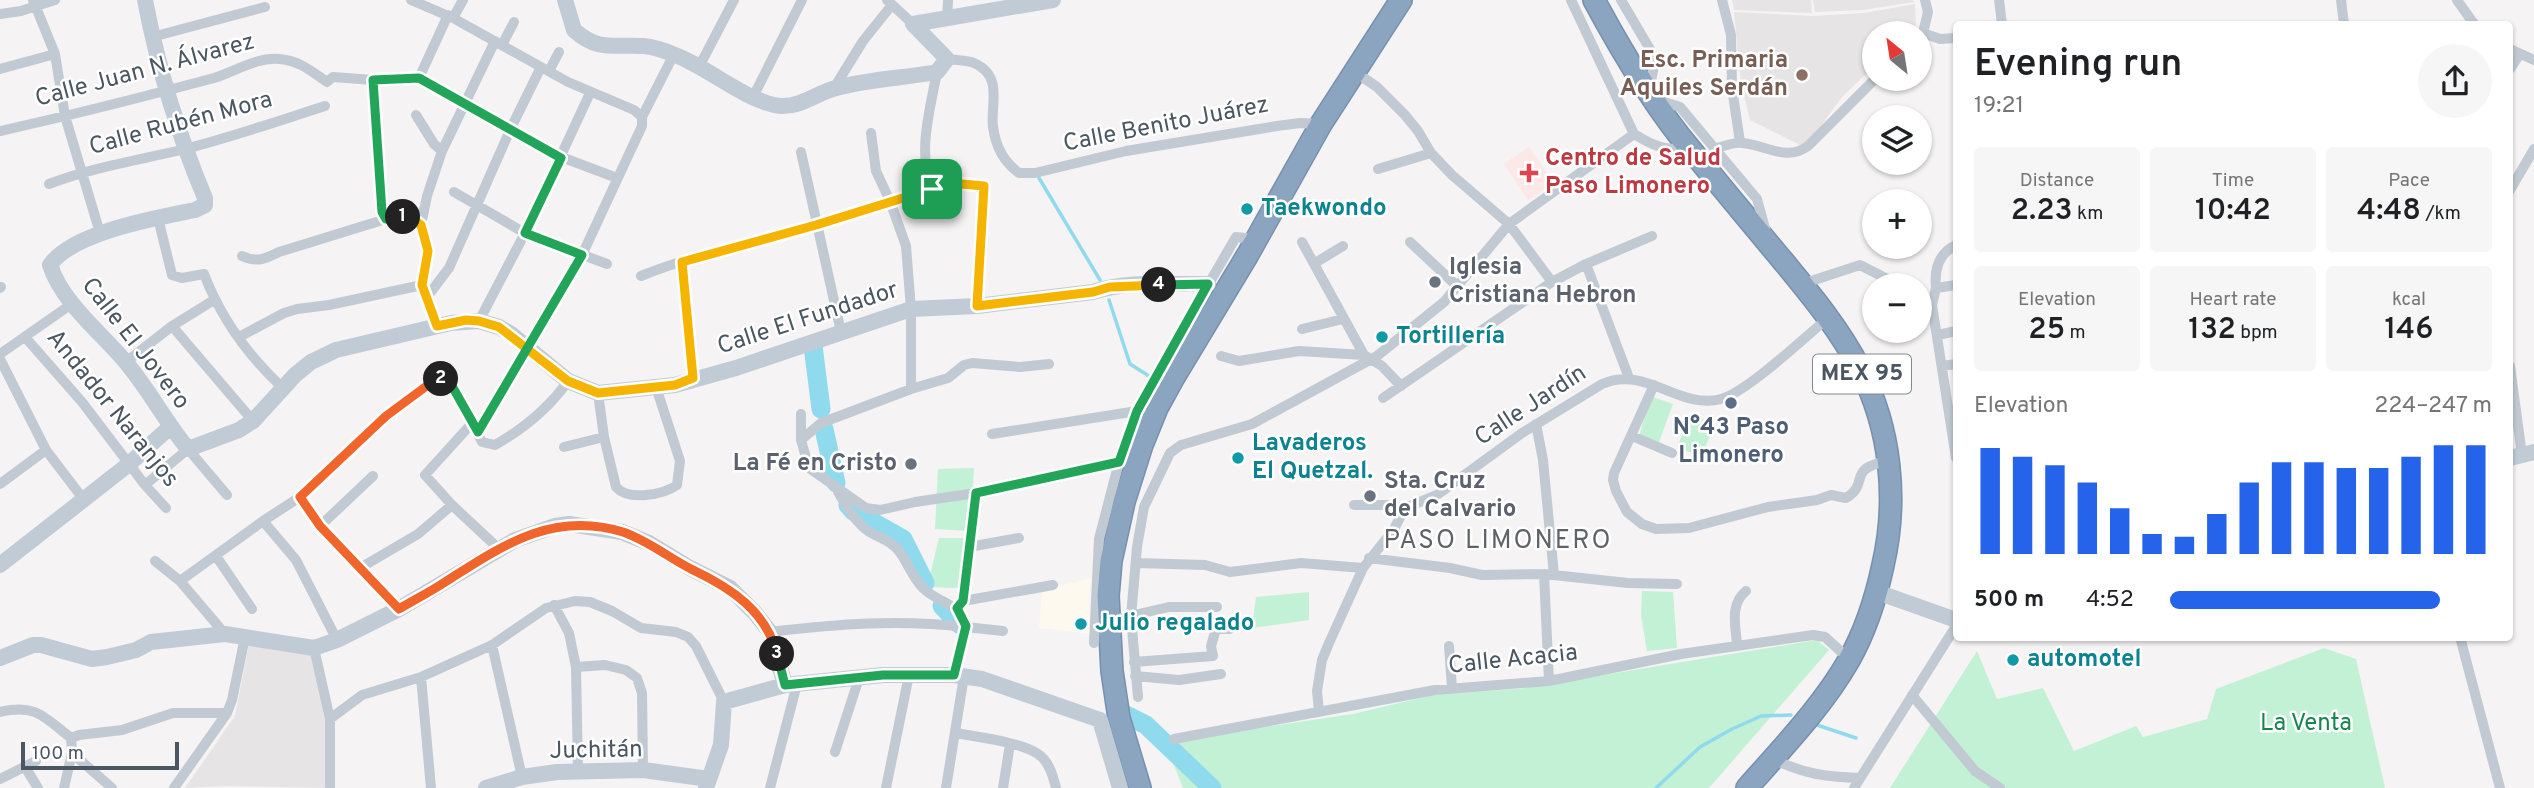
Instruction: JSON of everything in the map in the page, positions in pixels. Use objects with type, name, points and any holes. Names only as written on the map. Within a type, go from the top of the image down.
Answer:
[{"type":"highway","points":[[1140,788],[1119,718],[1108,621],[1111,561],[1124,502],[1142,445],[1168,388],[1321,124],[1401,0]]},
{"type":"highway","name":"MEX 95","points":[[1594,0],[1613,35],[1690,149],[1802,284],[1848,348],[1869,390],[1888,461],[1891,516],[1886,552],[1864,631],[1822,700],[1747,788]]},
{"type":"street","points":[[0,14],[21,11],[35,2],[55,0]]},
{"type":"street","points":[[35,2],[55,54],[65,116],[100,233],[195,210],[205,205],[205,198],[184,149],[166,90],[145,0]]},
{"type":"street","points":[[411,0],[450,17],[590,93],[635,110],[642,117]]},
{"type":"street","points":[[463,0],[450,17],[419,78],[561,158],[617,178]]},
{"type":"street","points":[[565,0],[574,30],[595,45],[646,46],[674,54],[700,65],[753,97],[780,106],[796,105],[834,88],[937,72]]},
{"type":"street","points":[[700,65],[734,0]]},
{"type":"street","points":[[753,97],[802,0]]},
{"type":"street","points":[[947,0],[947,19]]},
{"type":"street","points":[[913,24],[1054,0]]},
{"type":"street","points":[[1572,0],[1634,134],[1655,147],[1690,149]]},
{"type":"street","points":[[1622,0],[1651,51],[1654,66],[1652,95],[1680,107],[1757,199],[1769,244]]},
{"type":"street","points":[[1723,0],[1731,35],[1732,88],[1740,142]]},
{"type":"street","points":[[1925,0],[1928,12],[1925,21]]},
{"type":"street","points":[[1999,0],[2002,21]]},
{"type":"street","points":[[2341,0],[2344,21]]},
{"type":"street","points":[[2457,0],[2472,21]]},
{"type":"street","points":[[834,88],[889,3],[947,59],[937,72],[925,151],[925,174],[932,189]]},
{"type":"street","points":[[152,37],[265,7]]},
{"type":"street","points":[[437,326],[422,285],[428,251],[421,225],[427,196],[442,151],[466,103],[499,43],[514,22]]},
{"type":"street","points":[[1932,36],[1953,38]]},
{"type":"street","points":[[2515,51],[2534,60]]},
{"type":"street","points":[[427,297],[449,268],[511,128],[545,69],[559,52]]},
{"type":"street","points":[[0,69],[55,54]]},
{"type":"street","points":[[498,548],[452,505],[425,475],[475,427],[528,348],[582,255],[642,126],[642,117],[674,54]]},
{"type":"street","name":"Calle Juan N. Álvarez","points":[[0,131],[234,72],[261,60],[278,58],[301,63],[327,82],[333,77],[373,80],[419,78]]},
{"type":"street","name":"Calle Benito Juárez","points":[[947,59],[975,63],[988,74],[996,101],[992,123],[1000,153],[1019,173],[1035,173],[1126,151],[1277,126],[1321,124]]},
{"type":"street","points":[[1355,72],[1377,87],[1405,115],[1431,153],[1510,224],[1552,282]]},
{"type":"street","points":[[373,80],[382,212],[386,219]]},
{"type":"street","points":[[1714,149],[1740,142],[1787,154],[1798,154],[1863,91]]},
{"type":"street","points":[[145,485],[188,449],[239,430],[253,421],[295,375],[311,362],[336,350],[466,320],[479,321],[525,233],[590,93]]},
{"type":"street","name":"Calle Rubén Mora","points":[[49,184],[82,171],[184,149],[325,106]]},
{"type":"street","points":[[416,115],[434,144],[442,151]]},
{"type":"street","points":[[871,133],[876,171],[906,246],[911,309],[911,389]]},
{"type":"street","points":[[1138,697],[1131,617],[1136,563],[1144,507],[1170,453],[1181,445],[1252,424],[1368,357],[1444,302],[1510,224],[1634,134]]},
{"type":"street","points":[[2513,185],[2534,149]]},
{"type":"street","points":[[801,152],[841,332]]},
{"type":"street","points":[[1378,169],[1431,153]]},
{"type":"street","points":[[641,276],[890,201],[962,184],[984,186],[977,306]]},
{"type":"street","points":[[454,192],[525,233],[607,264]]},
{"type":"street","points":[[158,218],[172,275],[182,278],[204,274],[214,300],[239,337],[269,375],[284,389]]},
{"type":"street","points":[[242,256],[254,261],[386,219],[413,219],[421,225]]},
{"type":"street","name":"Calle El Jovero","points":[[100,233],[55,257],[50,265],[53,276],[73,303],[126,362],[188,449]]},
{"type":"street","points":[[1383,398],[1552,282],[1586,264],[1652,236]]},
{"type":"street","points":[[1094,643],[1099,539],[1119,462],[1137,411],[1236,237],[1255,239]]},
{"type":"street","points":[[1302,242],[1343,318],[1368,357],[1382,366],[1401,386]]},
{"type":"street","points":[[1410,242],[1458,287]]},
{"type":"street","points":[[1314,263],[1343,246]]},
{"type":"street","points":[[1953,246],[1943,254],[1934,275],[1937,288],[1932,305],[1953,418]]},
{"type":"street","points":[[682,262],[693,378]]},
{"type":"street","points":[[1586,264],[1629,378]]},
{"type":"street","points":[[1802,284],[1860,265],[1876,273]]},
{"type":"street","name":"Calle El Fundador","points":[[479,321],[499,327],[568,381],[598,393],[675,385],[736,368],[911,309],[977,306],[1093,292],[1110,287],[1208,284]]},
{"type":"street","points":[[239,337],[297,309],[329,305],[422,285]]},
{"type":"street","points":[[1937,288],[1953,285]]},
{"type":"street","points":[[126,362],[172,327],[214,300]]},
{"type":"street","name":"Andador Naranjos","points":[[0,356],[73,303]]},
{"type":"street","points":[[1302,329],[1343,318]]},
{"type":"street","name":"Calle Jardín","points":[[1405,508],[1421,503],[1458,482],[1536,424],[1614,378],[1629,378],[1654,384],[1705,401],[1723,399],[1763,372],[1828,318]]},
{"type":"street","points":[[172,327],[253,421]]},
{"type":"street","points":[[1938,335],[1953,332]]},
{"type":"street","name":"Andador Naranjos","points":[[25,337],[82,402],[145,485],[166,508]]},
{"type":"street","points":[[1221,356],[1239,361],[1298,351],[1368,357]]},
{"type":"street","points":[[0,356],[46,450],[84,500]]},
{"type":"street","points":[[801,440],[821,423],[948,378],[964,365],[972,363],[1020,367],[1049,364]]},
{"type":"street","points":[[1942,366],[1953,364]]},
{"type":"street","points":[[180,581],[300,497],[386,416],[432,382],[445,378],[482,442],[495,445],[530,422],[568,381]]},
{"type":"street","points":[[1654,384],[1613,480],[1627,512],[1642,524],[1656,529],[1678,529],[1831,495],[1846,498],[1853,493],[1860,472],[1868,466],[1888,461]]},
{"type":"street","points":[[598,393],[604,437],[616,487],[629,495],[658,493],[669,491],[677,485],[680,461],[656,387]]},
{"type":"street","points":[[2513,388],[2522,455]]},
{"type":"street","points":[[992,434],[1137,411]]},
{"type":"street","points":[[801,414],[801,440],[809,468],[866,508],[880,510],[976,493],[1119,462]]},
{"type":"street","points":[[1536,424],[1543,460],[1549,575],[1549,681]]},
{"type":"street","points":[[0,565],[129,464],[170,427]]},
{"type":"street","points":[[1632,436],[1672,453]]},
{"type":"street","points":[[565,447],[604,437]]},
{"type":"street","points":[[188,449],[227,495]]},
{"type":"street","points":[[1,478],[46,450]]},
{"type":"street","points":[[320,526],[373,476]]},
{"type":"street","points":[[837,489],[857,520],[868,531],[886,539],[900,551],[914,577],[925,590],[960,605],[1053,584]]},
{"type":"street","points":[[946,788],[956,733],[959,675],[966,626],[960,605],[976,493]]},
{"type":"street","points":[[300,497],[320,526],[399,609]]},
{"type":"street","points":[[360,568],[418,534],[452,505]]},
{"type":"street","points":[[1319,711],[1317,691],[1322,660],[1363,568],[1394,529],[1405,508],[1354,505]]},
{"type":"street","points":[[263,521],[296,560],[337,640]]},
{"type":"street","points":[[0,658],[33,645],[41,645],[92,659],[136,650],[151,642],[225,634],[314,648],[337,640],[399,609],[515,540],[569,524],[622,532],[649,543],[730,588],[770,632],[791,684],[770,788]]},
{"type":"street","points":[[968,547],[1019,538]]},
{"type":"street","points":[[216,556],[252,609]]},
{"type":"street","points":[[1369,558],[1450,568],[1482,575],[1549,575],[1628,583],[1677,584]]},
{"type":"street","points":[[155,561],[180,581],[225,634]]},
{"type":"street","points":[[1136,563],[1205,565],[1230,572],[1301,563],[1363,568]]},
{"type":"street","points":[[1737,646],[1734,614],[1736,604],[1746,591]]},
{"type":"street","points":[[1877,592],[1953,619]]},
{"type":"street","points":[[330,719],[362,695],[421,677],[492,645],[527,619],[554,605],[575,601],[590,602],[641,628],[676,632],[688,637],[696,646],[724,702],[720,744],[708,784]]},
{"type":"street","points":[[554,605],[569,634],[576,667],[578,772]]},
{"type":"street","points":[[1108,621],[1169,607],[1217,607]]},
{"type":"street","points":[[770,632],[878,621],[921,622],[1003,631]]},
{"type":"street","points":[[1134,662],[1213,656],[1216,629],[1230,629]]},
{"type":"street","points":[[1773,759],[1797,770],[1857,783],[1953,631]]},
{"type":"street","name":"Calle Acacia","points":[[1174,739],[1452,688],[1549,681],[1681,654],[1812,635],[1825,637],[1849,659]]},
{"type":"street","points":[[174,788],[227,712],[245,638]]},
{"type":"street","points":[[2461,641],[2500,788]]},
{"type":"street","points":[[492,645],[522,777]]},
{"type":"street","points":[[1450,646],[1452,688]]},
{"type":"street","points":[[314,648],[330,719],[330,788]]},
{"type":"street","points":[[576,667],[605,665],[626,670],[637,678],[642,693],[643,771]]},
{"type":"street","points":[[724,702],[791,684],[909,674],[959,675],[982,679],[1100,720],[1119,788]]},
{"type":"street","points":[[886,788],[909,674]]},
{"type":"street","points":[[1135,676],[1179,680],[1221,674]]},
{"type":"street","points":[[421,677],[431,788]]},
{"type":"street","points":[[835,752],[859,678]]},
{"type":"street","points":[[1912,695],[1975,771],[2000,788]]},
{"type":"street","points":[[0,712],[17,708],[38,712],[71,738]]},
{"type":"street","points":[[71,738],[122,730],[173,713],[227,712]]},
{"type":"street","points":[[956,733],[1010,744],[1037,753],[1048,764],[1056,788]]},
{"type":"street","points":[[71,738],[72,753],[112,788]]},
{"type":"street","points":[[1003,788],[1010,744]]},
{"type":"street","points":[[64,788],[72,753]]},
{"type":"street","points":[[0,779],[36,761]]},
{"type":"street","points":[[24,766],[38,788]]},
{"type":"street","name":"Juchitán","points":[[486,788],[522,777],[557,772],[643,771],[708,784]]},
{"type":"shaded area","points":[[1732,0],[1811,0],[1812,13],[1734,10]]},
{"type":"shaded area","points":[[1813,0],[1914,2],[1863,10],[1815,12]]},
{"type":"shaded area","name":"Esc. Primaria Aquiles Serdán","points":[[1915,4],[1916,21],[1862,21],[1862,78],[1842,97],[1809,142],[1802,146],[1750,120],[1741,84],[1734,12],[1812,16],[1864,13]]},
{"type":"shaded area","name":"Centro de Salud Paso Limonero","points":[[1529,147],[1554,183],[1528,200],[1504,164]]},
{"type":"shaded area","points":[[1091,578],[1089,606],[1092,634],[1039,628],[1042,590]]},
{"type":"shaded area","points":[[249,643],[311,652],[325,720],[325,788],[185,788],[235,716]]},
{"type":"green space","points":[[1650,396],[1673,404],[1659,442],[1639,437]]},
{"type":"green space","points":[[1691,414],[1715,424],[1701,457],[1677,447]]},
{"type":"green space","points":[[974,468],[970,531],[935,529],[938,469]]},
{"type":"green space","points":[[939,538],[967,538],[960,588],[927,587]]},
{"type":"green space","points":[[1642,591],[1673,592],[1677,648],[1647,651],[1641,615]]},
{"type":"green space","points":[[1309,592],[1309,620],[1252,628],[1256,597]]},
{"type":"green space","points":[[1817,640],[1829,650],[1709,788],[1183,788],[1165,742],[1353,714],[1437,694],[1518,689]]},
{"type":"green space","name":"La Venta","points":[[2324,648],[2356,659],[2385,788],[1890,788],[1977,651],[1997,699],[2043,688],[2074,751],[2136,726],[2143,737],[2207,719],[2216,689]]},
{"type":"waterway","points":[[1039,178],[1100,280]]},
{"type":"waterway","points":[[1109,300],[1130,364],[1149,376]]},
{"type":"waterway","points":[[813,346],[821,409]]},
{"type":"waterway","points":[[824,429],[836,483]]},
{"type":"waterway","points":[[848,505],[853,511],[903,539],[925,583]]},
{"type":"waterway","points":[[942,606],[959,624]]},
{"type":"waterway","points":[[1124,714],[1146,725],[1212,788]]},
{"type":"waterway","points":[[1656,788],[1700,747],[1732,729],[1761,716],[1791,715]]},
{"type":"waterway","points":[[1817,725],[1856,738]]},
{"type":"place","name":"Esc. Primaria Aquiles Serdán","points":[[1802,75]]},
{"type":"place","name":"Centro de Salud Paso Limonero","points":[[1529,173]]},
{"type":"place","name":"Taekwondo","points":[[1247,209]]},
{"type":"place","name":"Iglesia Cristiana Hebron","points":[[1435,282]]},
{"type":"place","name":"Tortillería","points":[[1382,337]]},
{"type":"place","name":"N°43 Paso Limonero","points":[[1731,403]]},
{"type":"place","name":"Lavaderos El Quetzal.","points":[[1238,458]]},
{"type":"place","name":"La Fé en Cristo","points":[[911,464]]},
{"type":"place","name":"Sta. Cruz del Calvario","points":[[1370,496]]},
{"type":"place","name":"Julio regalado","points":[[1081,624]]},
{"type":"place","name":"automotel","points":[[2013,660]]},
{"type":"district","name":"PASO LIMONERO","points":[[1498,541]]},
{"type":"route","points":[[932,189],[682,262],[693,378],[675,385],[598,393],[568,381],[528,348],[499,327],[466,320],[437,326],[422,285],[428,251],[421,225],[413,219],[386,219],[382,212],[373,80],[419,78],[561,158],[525,233],[582,255],[528,348],[484,424],[478,432],[445,378],[432,382],[356,442],[300,497],[320,526],[399,609],[498,548],[555,526],[569,524],[622,532],[649,543],[730,588],[770,632],[785,685],[883,675],[954,675],[966,626],[957,608],[963,601],[976,493],[1119,462],[1137,411],[1208,284],[1126,285],[1093,292],[977,306],[984,186],[962,184],[932,189]]}]
